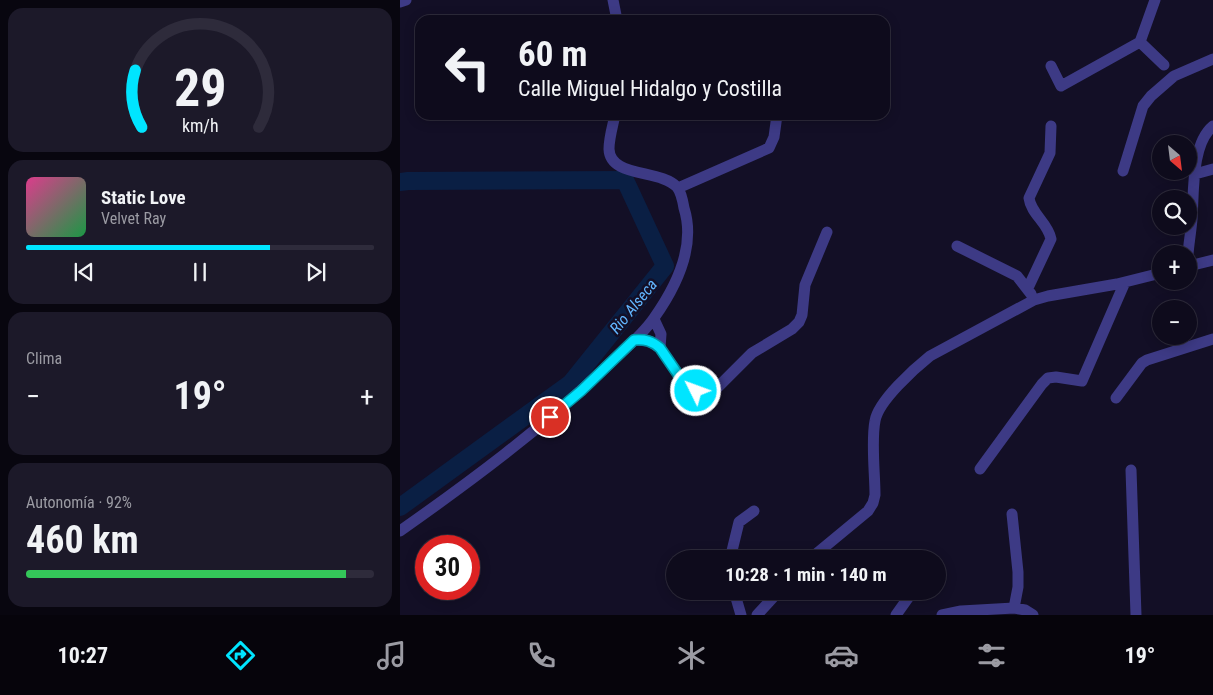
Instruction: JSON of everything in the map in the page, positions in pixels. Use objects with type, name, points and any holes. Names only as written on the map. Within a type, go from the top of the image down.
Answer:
[{"type":"street","points":[[400,2],[406,0]]},
{"type":"street","points":[[612,0],[616,15]]},
{"type":"street","points":[[1051,66],[1061,86],[1140,42],[1155,0]]},
{"type":"street","points":[[1140,42],[1164,65]]},
{"type":"street","points":[[1123,171],[1143,106],[1151,96],[1174,76],[1213,59]]},
{"type":"street","points":[[400,531],[473,479],[581,391],[654,319],[672,290],[688,240],[687,217],[678,188],[663,177],[628,170],[615,163],[609,150],[614,120]]},
{"type":"street","points":[[678,188],[769,148],[774,137],[776,120]]},
{"type":"street","points":[[1028,288],[1051,239],[1048,231],[1030,205],[1029,198],[1050,153],[1051,126]]},
{"type":"street","points":[[1198,159],[1202,140],[1213,126]]},
{"type":"street","points":[[1198,173],[1213,169]]},
{"type":"street","points":[[1189,245],[1194,180]]},
{"type":"street","points":[[634,340],[648,341],[660,348],[686,386],[704,393],[710,392],[718,387],[752,353],[792,329],[799,322],[802,315],[805,285],[827,232]]},
{"type":"street","points":[[957,246],[1018,276],[1028,288],[1034,300]]},
{"type":"street","points":[[1197,264],[1213,260]]},
{"type":"street","points":[[821,550],[868,511],[873,503],[875,495],[875,419],[885,402],[915,368],[930,356],[1034,300],[1152,275]]},
{"type":"street","points":[[980,468],[1048,378],[1056,377],[1082,381],[1125,282]]},
{"type":"street","points":[[654,319],[661,334],[660,348]]},
{"type":"street","points":[[1116,398],[1142,363],[1213,339]]},
{"type":"street","points":[[1131,470],[1136,615]]},
{"type":"street","points":[[732,550],[739,522],[754,511]]},
{"type":"street","points":[[1012,514],[1018,572],[1018,587],[1014,608]]},
{"type":"street","points":[[737,600],[741,615]]},
{"type":"street","points":[[757,615],[771,600]]},
{"type":"street","points":[[896,615],[907,600]]},
{"type":"street","points":[[942,615],[962,611],[1014,608],[1025,610],[1033,615]]},
{"type":"waterway","name":"Rio Alseca","points":[[400,182],[625,180],[665,266],[571,383],[400,507]]},
{"type":"route","points":[[550,417],[581,391],[634,340],[648,341],[660,348],[686,386],[696,391]]}]
